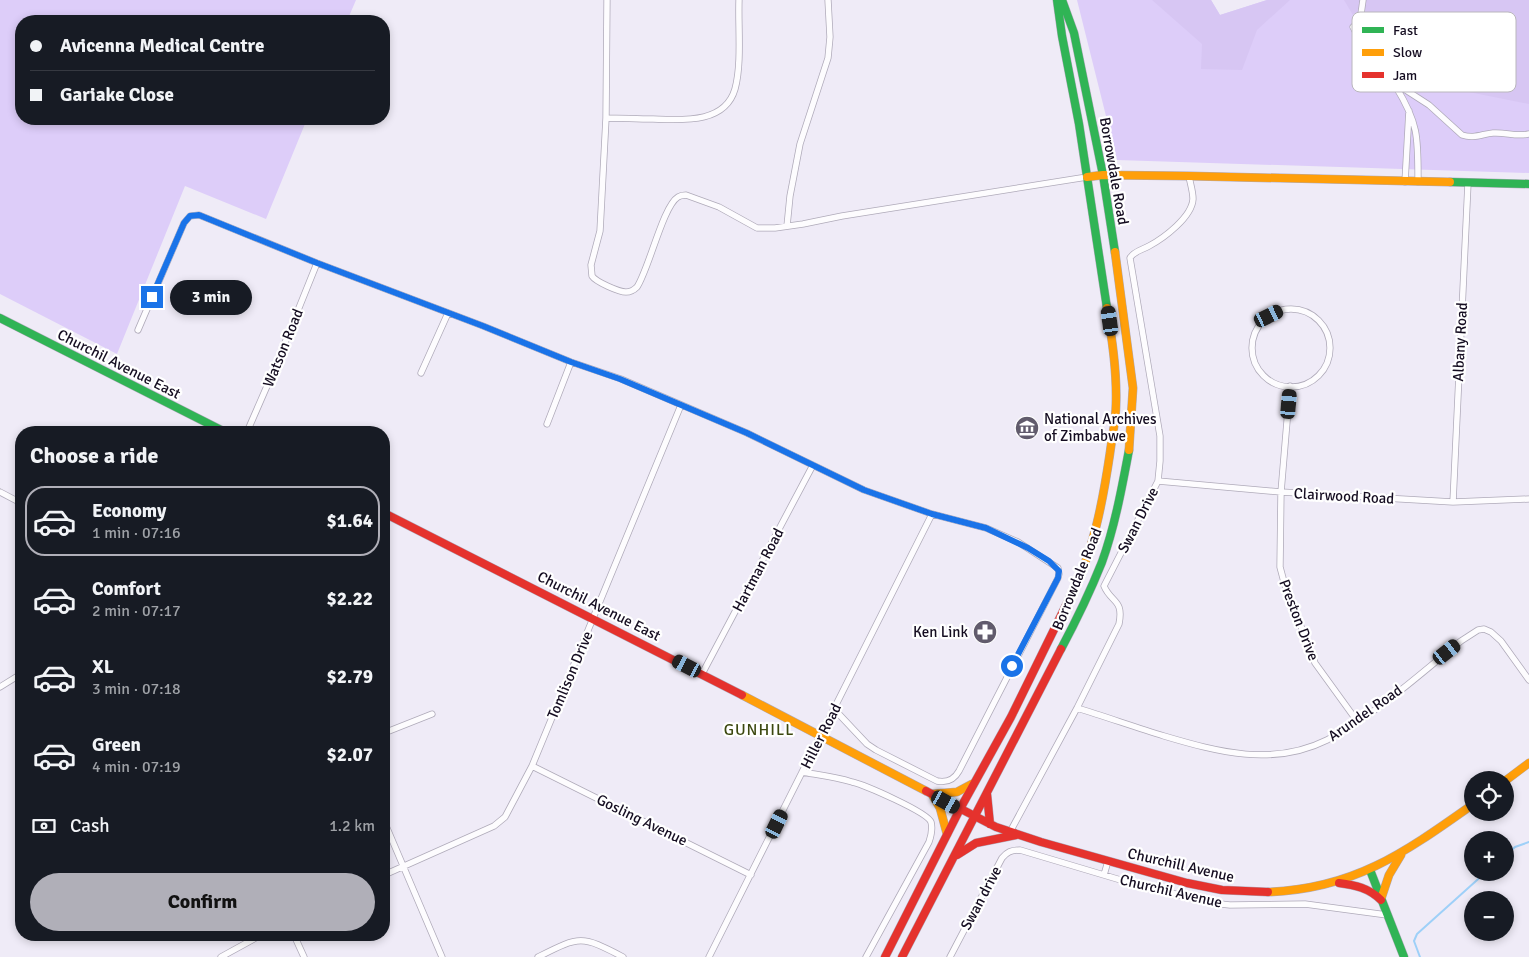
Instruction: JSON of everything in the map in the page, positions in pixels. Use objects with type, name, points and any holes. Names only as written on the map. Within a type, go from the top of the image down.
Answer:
[{"type":"main road","name":"Borrowdale Road","points":[[885,957],[947,834],[1016,708],[1084,569],[1106,481],[1114,426],[1116,382],[1110,321],[1057,0]]},
{"type":"main road","name":"Borrowdale Road","points":[[902,957],[1080,613],[1102,561],[1113,528],[1124,480],[1132,429],[1132,388],[1125,320],[1103,175],[1074,33],[1062,0]]},
{"type":"main road","points":[[1087,176],[1189,176],[1529,184]]},
{"type":"main road","name":"Churchil Avenue East","points":[[0,318],[213,426]]},
{"type":"main road","name":"Churchil Avenue East","points":[[390,516],[821,735],[960,810]]},
{"type":"main road","points":[[1514,774],[1529,763]]},
{"type":"main road","points":[[947,834],[940,808],[932,794],[957,792],[974,783]]},
{"type":"main road","points":[[987,792],[990,824]]},
{"type":"main road","name":"Churchill Avenue","points":[[960,810],[1014,834],[1162,877],[1207,888],[1248,893],[1293,892],[1336,882],[1370,870],[1402,854],[1464,811]]},
{"type":"main road","points":[[955,857],[976,843],[1014,834]]},
{"type":"main road","points":[[1382,900],[1389,876],[1402,854]]},
{"type":"main road","points":[[1370,870],[1404,957]]},
{"type":"main road","points":[[1336,882],[1364,888],[1382,900]]},
{"type":"street","points":[[607,0],[606,118],[600,231],[591,271],[594,279],[622,292],[629,292],[638,287],[666,215],[673,202],[682,195],[718,207],[757,228],[766,228],[1087,176]]},
{"type":"street","points":[[606,118],[679,120],[701,118],[719,111],[730,101],[735,88],[738,66],[738,0]]},
{"type":"street","points":[[786,226],[800,144],[828,58],[830,37],[828,0]]},
{"type":"street","points":[[1399,92],[1409,109],[1416,129],[1418,141],[1418,182]]},
{"type":"street","points":[[1407,92],[1429,105],[1462,135],[1467,137],[1473,138],[1491,133],[1512,136],[1529,134]]},
{"type":"street","points":[[1405,182],[1409,109]]},
{"type":"street","name":"Swan Drive","points":[[1014,834],[1119,624],[1120,609],[1116,600],[1106,591],[1104,586],[1158,481],[1160,436],[1130,258],[1134,253],[1166,236],[1187,213],[1193,199],[1189,176]]},
{"type":"street","name":"Albany Road","points":[[1453,502],[1468,183]]},
{"type":"street","points":[[138,330],[184,223],[190,216],[199,215],[571,362],[620,379],[747,433],[858,487],[932,514],[986,528],[1018,542],[1058,568],[1058,578],[959,771],[956,776],[947,782],[937,781],[923,775],[867,744],[834,709]]},
{"type":"street","name":"Watson Road","points":[[250,426],[317,263]]},
{"type":"street","points":[[1292,309],[1304,311],[1315,316],[1329,336],[1330,348],[1328,360],[1322,371],[1314,379],[1302,385],[1290,386],[1278,384],[1268,379],[1259,370],[1254,359],[1252,347],[1254,335],[1260,324],[1280,310],[1292,309]]},
{"type":"street","points":[[421,373],[448,313]]},
{"type":"street","points":[[547,424],[571,362]]},
{"type":"street","name":"Preston Drive","points":[[1290,386],[1281,492],[1279,561],[1281,575],[1315,663],[1357,721]]},
{"type":"street","name":"Tomlison Drive","points":[[390,872],[494,826],[501,821],[532,766],[681,405]]},
{"type":"street","name":"Hartman Road","points":[[702,674],[813,465]]},
{"type":"street","name":"Clairwood Road","points":[[1158,481],[1281,492],[1453,502],[1529,499]]},
{"type":"street","points":[[0,492],[15,500]]},
{"type":"street","name":"Hiller Road","points":[[709,957],[932,514]]},
{"type":"street","name":"Arundel Road","points":[[1077,708],[1199,746],[1247,756],[1274,755],[1309,747],[1327,740],[1357,721],[1461,640],[1478,630],[1484,629],[1495,636],[1529,680]]},
{"type":"street","points":[[0,687],[15,678]]},
{"type":"street","points":[[390,731],[432,714]]},
{"type":"street","name":"Gosling Avenue","points":[[532,766],[751,875]]},
{"type":"street","points":[[802,772],[852,781],[880,792],[928,817],[931,823],[932,829],[929,842],[866,957]]},
{"type":"street","points":[[390,834],[442,957]]},
{"type":"street","name":"Churchil Avenue","points":[[1020,850],[1104,875],[1212,903],[1230,905],[1305,904],[1387,915]]},
{"type":"street","name":"Swan drive","points":[[950,957],[1002,858],[1010,851],[1020,850]]},
{"type":"street","name":"Churchil Avenue","points":[[1104,875],[1108,860]]},
{"type":"street","points":[[538,957],[578,940],[598,943],[623,957]]},
{"type":"street","points":[[221,957],[250,941]]},
{"type":"street","points":[[297,941],[304,957]]},
{"type":"shaded area","points":[[0,0],[356,0],[350,15],[15,15],[15,125],[305,125],[266,219],[185,186],[117,354],[0,294]]},
{"type":"shaded area","points":[[1077,0],[1211,0],[1220,15],[1267,0],[1529,0],[1529,173],[1117,160]]},
{"type":"shaded area","points":[[1152,0],[1211,0],[1220,15],[1267,0],[1290,0],[1257,30],[1242,70],[1201,69],[1202,44]]},
{"type":"shaded area","points":[[1344,0],[1529,0],[1529,104],[1469,92],[1516,92],[1516,12],[1352,12],[1352,14]]},
{"type":"waterway","points":[[1514,848],[1529,842]]},
{"type":"waterway","points":[[1420,957],[1414,941],[1417,934],[1476,881]]},
{"type":"traffic: fast","points":[[1057,0],[1079,124],[1107,308]]},
{"type":"traffic: fast","points":[[1062,0],[1074,33],[1103,175],[1115,252]]},
{"type":"traffic: fast","points":[[1450,182],[1529,184]]},
{"type":"traffic: fast","points":[[0,318],[213,426]]},
{"type":"traffic: fast","points":[[1061,649],[1083,606],[1107,548],[1129,450]]},
{"type":"traffic: fast","points":[[1370,870],[1404,957]]},
{"type":"traffic: slow","points":[[1087,177],[1103,175],[1189,176],[1450,182]]},
{"type":"traffic: slow","points":[[1115,252],[1133,388],[1129,450]]},
{"type":"traffic: slow","points":[[1072,593],[1080,577],[1097,524],[1115,422],[1115,368],[1107,308]]},
{"type":"traffic: slow","points":[[742,695],[926,791]]},
{"type":"traffic: slow","points":[[1514,774],[1529,763]]},
{"type":"traffic: slow","points":[[932,794],[957,792],[972,784]]},
{"type":"traffic: slow","points":[[933,796],[940,808],[947,834]]},
{"type":"traffic: slow","points":[[1268,892],[1327,884],[1352,876],[1400,853],[1464,810]]},
{"type":"traffic: slow","points":[[1381,899],[1389,875],[1401,855]]},
{"type":"traffic: jam","points":[[390,516],[742,695]]},
{"type":"traffic: jam","points":[[885,957],[960,809],[1011,717],[1072,593]]},
{"type":"traffic: jam","points":[[902,957],[1061,649]]},
{"type":"traffic: jam","points":[[926,791],[996,827],[1041,842],[1187,883],[1222,890],[1268,892]]},
{"type":"traffic: jam","points":[[987,794],[990,824]]},
{"type":"traffic: jam","points":[[957,855],[976,843],[1016,835]]},
{"type":"traffic: jam","points":[[1339,883],[1362,888],[1381,900]]},
{"type":"place","name":"National Archives of Zimbabwe","points":[[1027,428]]},
{"type":"place","name":"Ken Link","points":[[985,632]]},
{"type":"district","name":"GUNHILL","points":[[759,729]]},
{"type":"route","points":[[152,297],[184,223],[190,216],[199,215],[571,362],[620,379],[747,433],[864,490],[932,514],[986,528],[1018,542],[1049,561],[1059,571],[1058,578],[1012,666]]}]
